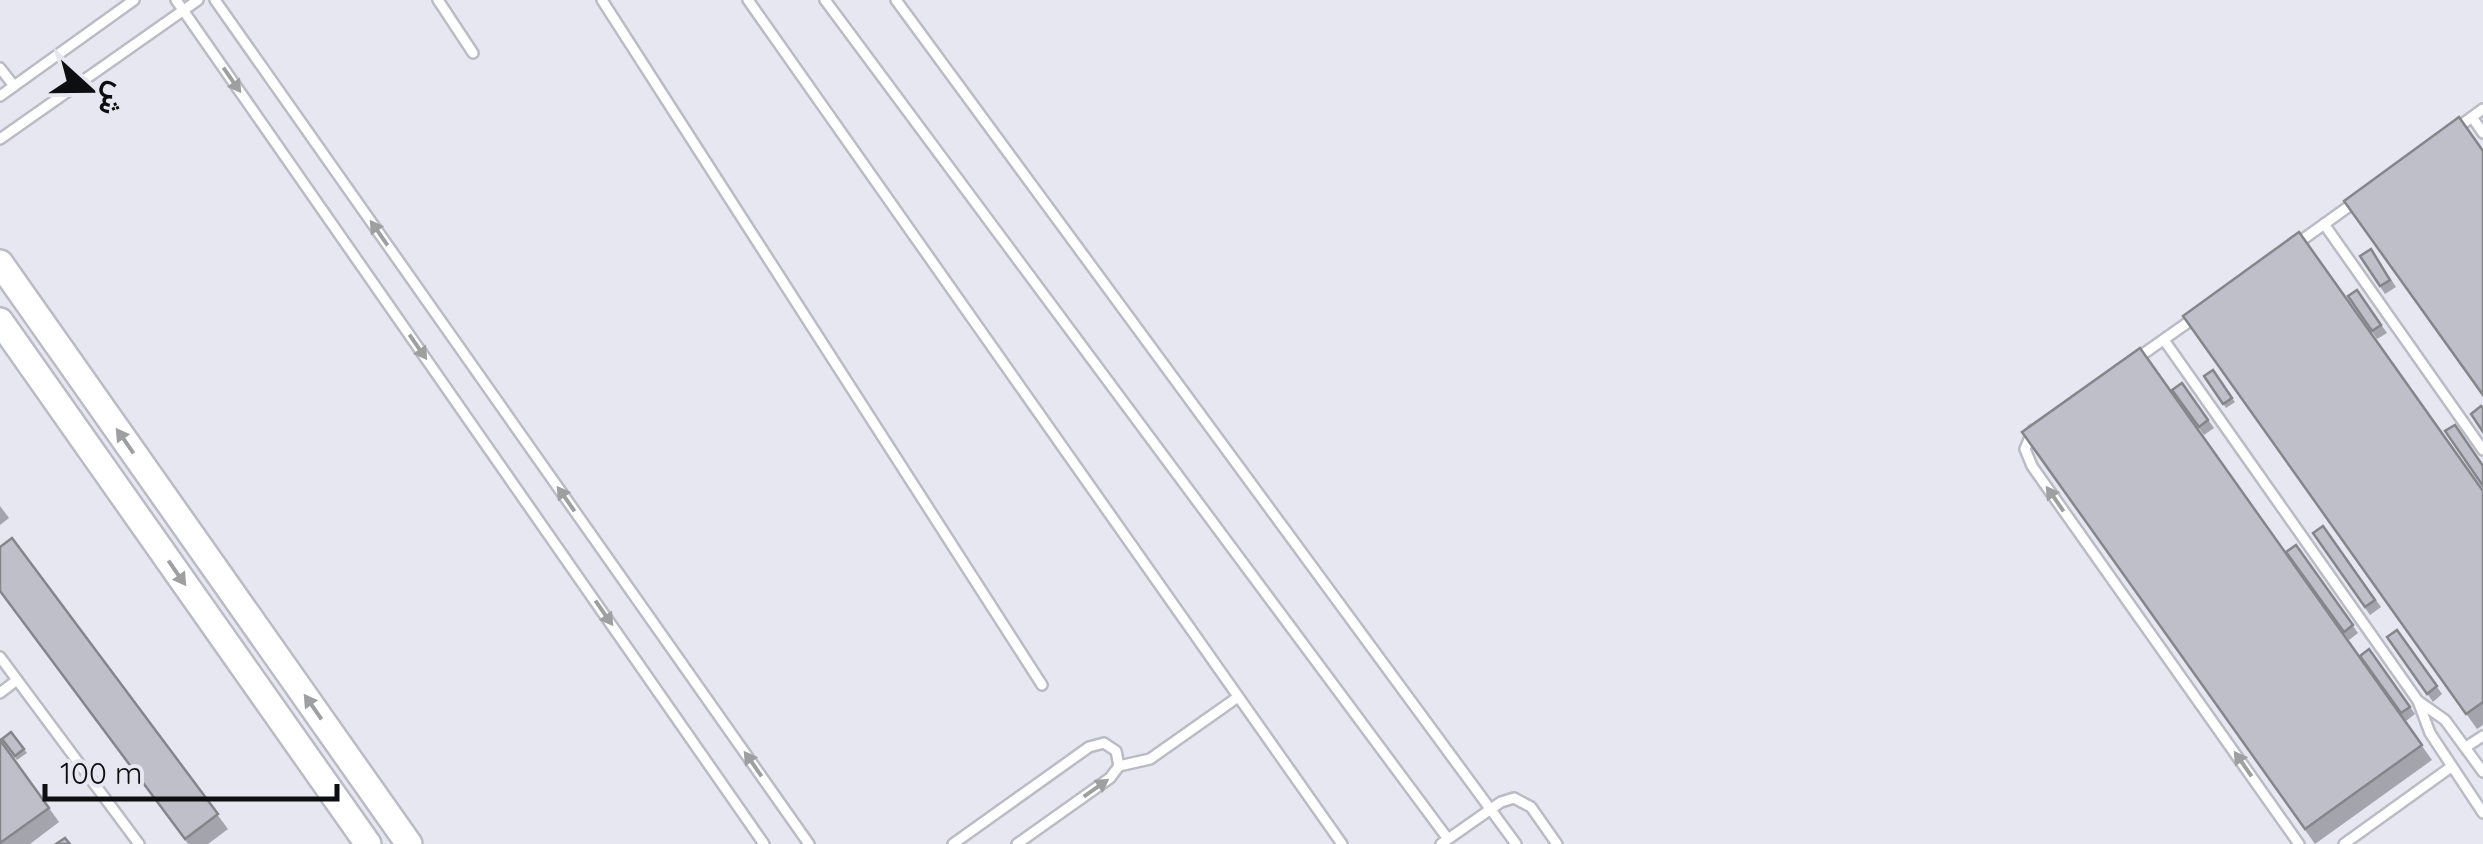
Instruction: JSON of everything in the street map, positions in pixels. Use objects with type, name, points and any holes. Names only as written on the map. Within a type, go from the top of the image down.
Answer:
[{"type":"street","points":[[0,263],[409,844]]},
{"type":"street","points":[[0,321],[368,844]]},
{"type":"lane","points":[[0,96],[134,0]]},
{"type":"lane","points":[[176,0],[764,844]]},
{"type":"lane","points":[[0,139],[198,0]]},
{"type":"lane","points":[[214,0],[809,844]]},
{"type":"lane","points":[[438,0],[473,53]]},
{"type":"lane","points":[[602,0],[1042,684]]},
{"type":"lane","points":[[748,0],[1342,844]]},
{"type":"lane","points":[[825,0],[1445,842],[1508,799],[1521,800],[1531,808],[1558,844]]},
{"type":"lane","points":[[896,0],[1516,844]]},
{"type":"lane","points":[[0,68],[14,86]]},
{"type":"lane","points":[[2442,139],[2483,109]]},
{"type":"lane","points":[[2472,117],[2483,134]]},
{"type":"lane","points":[[2292,248],[2368,192]]},
{"type":"lane","points":[[2324,224],[2483,450]]},
{"type":"lane","points":[[2133,361],[2212,305]]},
{"type":"lane","points":[[2164,340],[2418,701],[2430,733],[2483,813]]},
{"type":"lane","points":[[2038,425],[2026,440],[2027,458],[2299,844]]},
{"type":"lane","points":[[0,657],[139,844]]},
{"type":"lane","points":[[0,693],[18,680]]},
{"type":"lane","points":[[1017,844],[1110,778],[1119,766],[1150,759],[1238,696]]},
{"type":"lane","points":[[2418,701],[2445,720],[2483,772]]},
{"type":"lane","points":[[2466,747],[2483,736]]},
{"type":"lane","points":[[953,844],[1089,746],[1111,746],[1119,766]]},
{"type":"lane","points":[[2348,843],[2451,767]]},
{"type":"building","points":[[2459,117],[2483,151],[2483,395],[2344,201]]},
{"type":"building","points":[[2299,232],[2483,491],[2483,702],[2466,714],[2183,316]]},
{"type":"building","points":[[2371,249],[2390,280],[2380,286],[2360,256]]},
{"type":"building","points":[[2357,290],[2381,325],[2372,331],[2348,296]]},
{"type":"building","points":[[2140,348],[2422,745],[2305,829],[2022,432]]},
{"type":"building","points":[[2213,370],[2232,398],[2223,404],[2204,376]]},
{"type":"building","points":[[2182,383],[2208,420],[2199,427],[2172,390]]},
{"type":"building","points":[[2483,408],[2483,432],[2471,414]]},
{"type":"building","points":[[2455,425],[2483,466],[2483,486],[2445,431]]},
{"type":"building","points":[[2323,526],[2375,600],[2365,607],[2313,533]]},
{"type":"building","points":[[12,538],[218,814],[185,839],[0,591],[0,547]]},
{"type":"building","points":[[2296,545],[2353,625],[2344,632],[2286,552]]},
{"type":"building","points":[[2397,630],[2437,686],[2427,694],[2387,637]]},
{"type":"building","points":[[2369,649],[2410,707],[2401,713],[2360,656]]},
{"type":"building","points":[[11,732],[24,749],[15,756],[2,739]]},
{"type":"building","points":[[0,740],[49,808],[0,843]]}]
